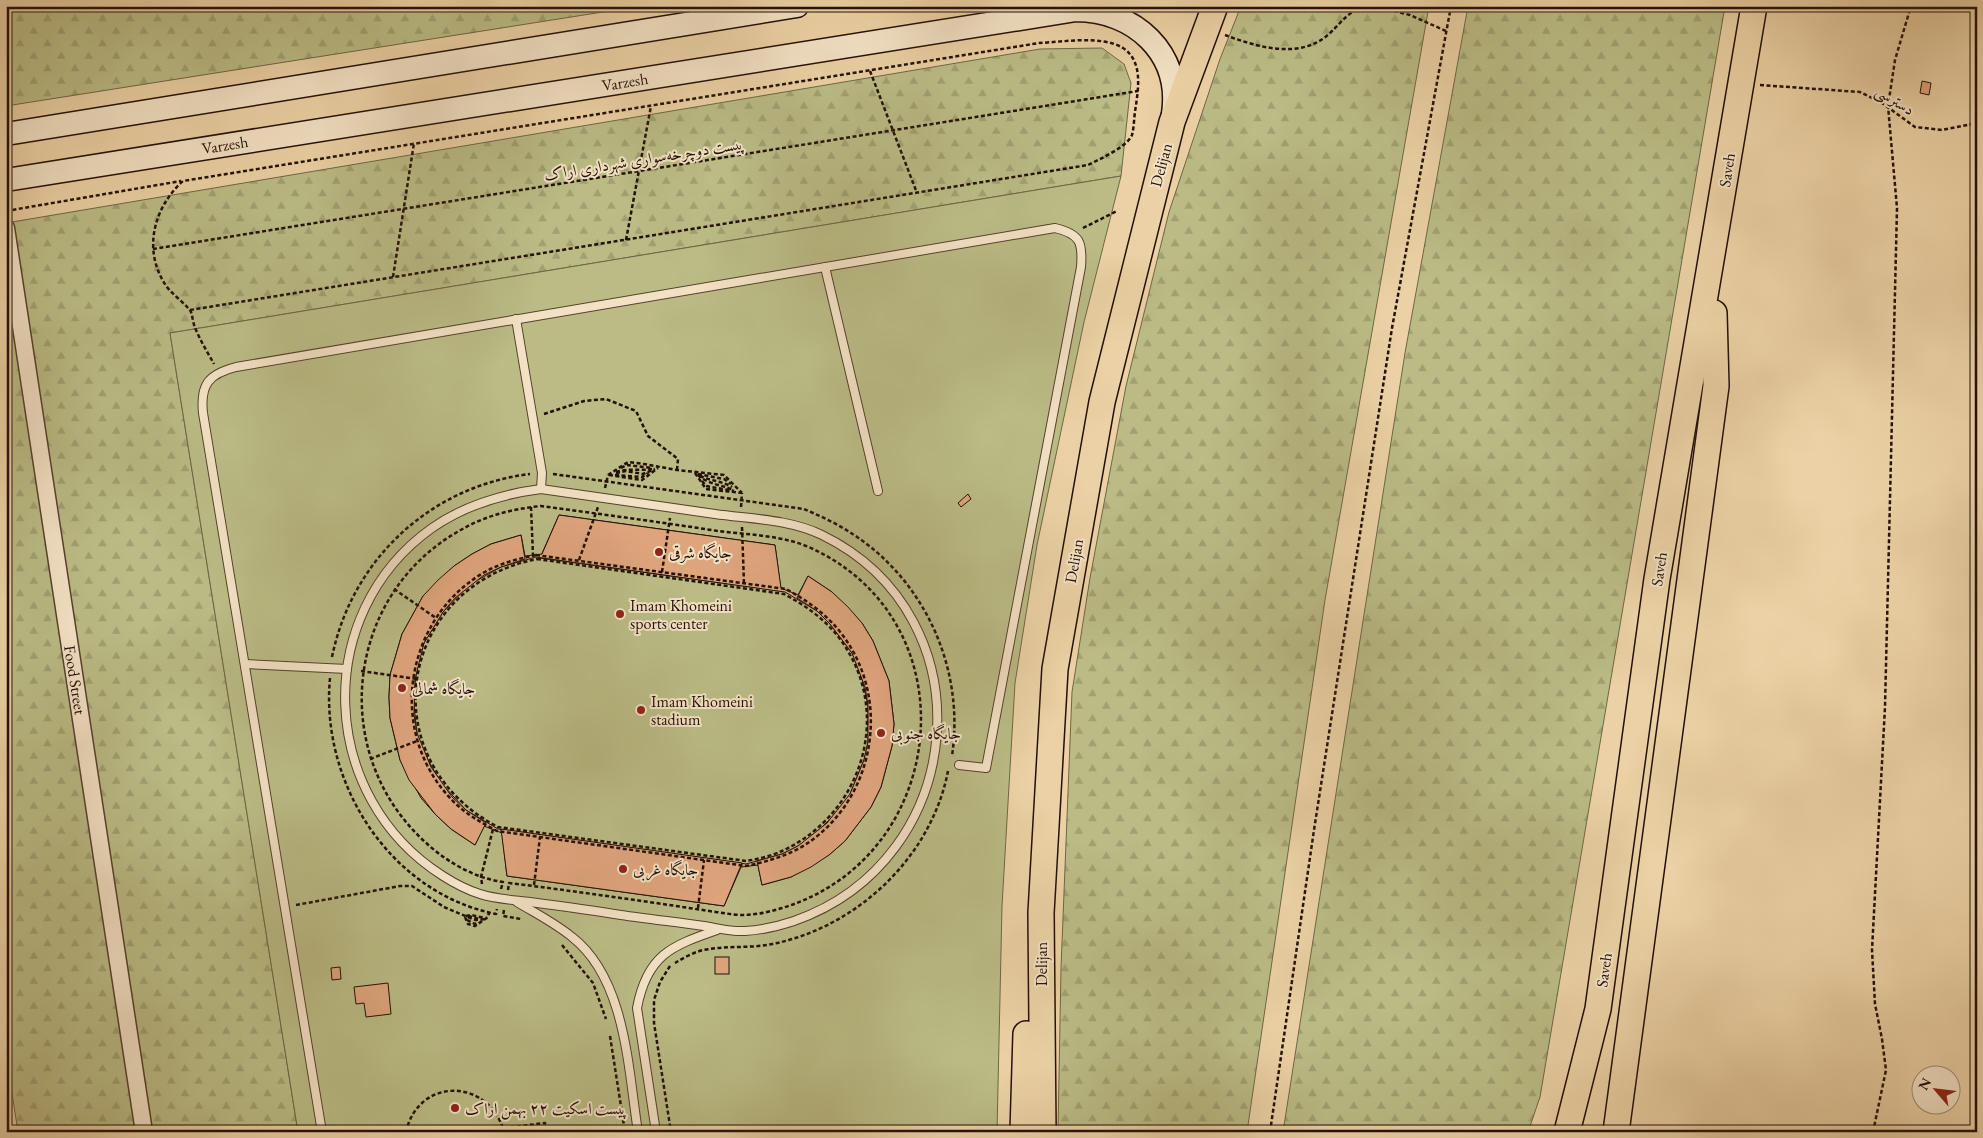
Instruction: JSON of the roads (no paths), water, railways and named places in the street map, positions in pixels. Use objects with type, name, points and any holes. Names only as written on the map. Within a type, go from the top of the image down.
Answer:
[{"type":"main road","points":[[6,134],[797,6]]},
{"type":"main road","name":"Saveh","points":[[1567,1132],[1598,1009],[1656,579],[1712,261],[1754,6]]},
{"type":"main road","name":"Varzesh","points":[[6,180],[1086,8],[1120,18],[1134,25],[1154,45],[1162,56],[1172,81],[1174,101],[1172,122]]},
{"type":"main road","name":"Delijan","points":[[1043,1132],[1041,913],[1056,669],[1102,402],[1172,122],[1211,17]]},
{"type":"main road","points":[[1616,1132],[1716,386],[1712,261]]},
{"type":"main road","points":[[1023,1132],[1027,1004],[1041,913]]},
{"type":"main road","points":[[1585,1132],[1598,1009]]},
{"type":"street","name":"Food Street","points":[[6,228],[144,1132]]},
{"type":"lane","points":[[322,1132],[202,398],[206,384],[219,372],[236,367],[1055,228],[1073,234],[1079,241],[1082,249],[1081,267],[986,768],[959,765]]},
{"type":"lane","points":[[825,267],[878,491]]},
{"type":"lane","points":[[516,319],[542,473],[541,489]]},
{"type":"lane","points":[[541,489],[799,526],[842,546],[879,577],[908,614],[925,650],[934,680],[938,728],[936,752],[931,773],[916,814],[893,852],[873,874],[844,896],[806,917],[764,929],[741,932],[483,896],[443,876],[408,849],[380,816],[369,797],[355,764],[348,735],[345,713],[347,669],[359,623],[381,581],[412,545],[430,530],[450,516],[472,506],[517,492],[541,489]]},
{"type":"lane","points":[[245,664],[347,669]]},
{"type":"lane","points":[[513,900],[573,937],[588,953],[608,982],[621,1021],[638,1132]]},
{"type":"lane","points":[[656,1132],[638,1008],[640,994],[646,978],[668,949],[720,929]]},
{"type":"place","name":"جایگاه شرقی","points":[[659,552]]},
{"type":"place","name":"Imam Khomeini sports center","points":[[620,614]]},
{"type":"place","name":"جایگاه شمالی","points":[[402,688]]},
{"type":"place","name":"Imam Khomeini stadium","points":[[641,710]]},
{"type":"place","name":"جایگاه جنوبی","points":[[881,733]]},
{"type":"place","name":"جایگاه غربی","points":[[623,869]]},
{"type":"place","name":"پیست اسکیت ۲۲ بهمن اراک","points":[[455,1108]]}]
